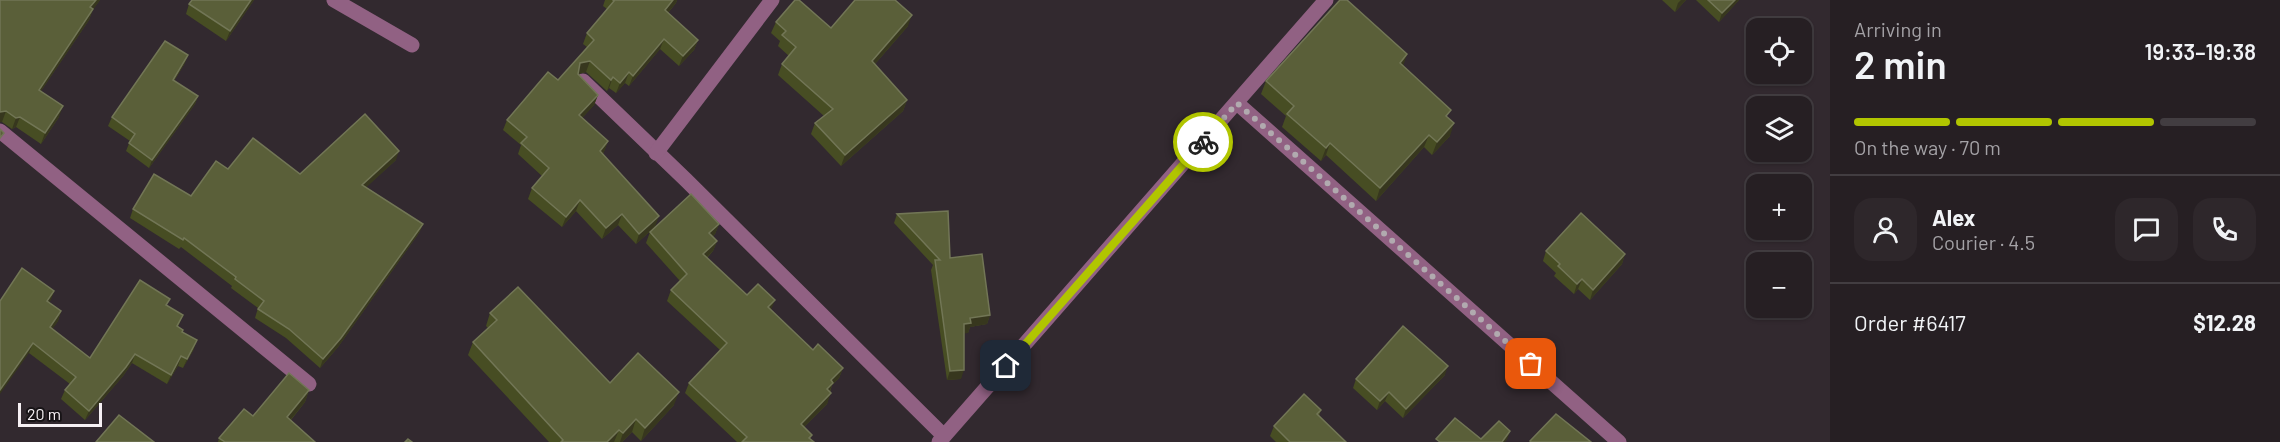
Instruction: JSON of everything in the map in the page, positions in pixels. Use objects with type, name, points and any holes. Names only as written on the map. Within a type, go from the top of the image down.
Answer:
[{"type":"street","points":[[334,0],[412,45]]},
{"type":"street","points":[[656,153],[772,0]]},
{"type":"street","points":[[583,81],[686,180],[942,439],[1326,0]]},
{"type":"street","points":[[1237,103],[1619,442]]},
{"type":"street","points":[[0,131],[309,384]]},
{"type":"building","points":[[0,0],[96,0],[90,7],[93,9],[39,90],[63,106],[45,133],[20,117],[16,118],[6,111],[0,112]]},
{"type":"building","points":[[192,0],[251,0],[230,31],[189,4]]},
{"type":"building","points":[[613,0],[673,0],[665,10],[698,40],[683,56],[664,39],[633,76],[629,72],[620,83],[613,77],[611,80],[590,61],[580,63],[578,74],[598,95],[579,115],[608,141],[600,151],[659,216],[639,234],[622,214],[606,228],[580,200],[566,217],[532,188],[549,168],[521,143],[527,137],[507,120],[548,72],[558,80],[594,40],[587,33]]},
{"type":"building","points":[[795,0],[799,0],[831,28],[855,0],[895,0],[912,15],[872,61],[907,100],[845,155],[815,123],[833,109],[782,64],[796,47],[782,35],[786,31],[776,22]]},
{"type":"building","points":[[1340,0],[1347,0],[1407,54],[1400,63],[1451,110],[1446,116],[1454,123],[1437,142],[1429,135],[1380,188],[1330,143],[1326,148],[1287,114],[1294,106],[1266,81]]},
{"type":"building","points":[[1708,0],[1735,0],[1722,13]]},
{"type":"building","points":[[165,41],[188,55],[173,80],[198,96],[152,160],[129,143],[135,134],[112,117]]},
{"type":"building","points":[[365,114],[399,151],[362,185],[423,224],[341,338],[323,359],[289,329],[258,309],[264,301],[235,279],[236,277],[184,238],[183,240],[133,209],[154,174],[191,196],[216,161],[228,169],[253,138],[300,174]]},
{"type":"building","points":[[691,194],[719,224],[709,233],[717,241],[703,254],[747,295],[758,284],[775,300],[768,307],[813,350],[818,344],[843,368],[831,380],[833,383],[827,389],[831,393],[801,424],[812,435],[809,438],[814,442],[742,442],[747,437],[689,383],[727,343],[671,290],[687,274],[650,232]]},
{"type":"building","points":[[948,211],[950,258],[982,254],[990,315],[970,318],[971,323],[964,324],[964,370],[950,371],[935,260],[940,260],[897,214]]},
{"type":"building","points":[[1581,213],[1625,254],[1593,290],[1582,279],[1577,284],[1546,251]]},
{"type":"building","points":[[22,268],[54,291],[47,301],[61,311],[50,327],[90,358],[140,280],[170,299],[166,305],[183,315],[177,326],[183,330],[182,332],[197,340],[187,359],[181,356],[171,375],[135,354],[89,411],[65,390],[76,377],[33,343],[0,390],[0,301]]},
{"type":"building","points":[[518,287],[610,383],[638,353],[679,392],[645,428],[636,419],[623,433],[619,430],[607,442],[561,442],[563,440],[473,342],[497,320],[490,313]]},
{"type":"building","points":[[1403,326],[1448,366],[1406,409],[1389,392],[1380,401],[1356,379]]},
{"type":"building","points":[[289,373],[309,390],[287,417],[315,442],[225,442],[219,438],[244,409],[253,416]]},
{"type":"building","points":[[1304,394],[1321,410],[1317,414],[1346,442],[1290,442],[1274,426]]},
{"type":"building","points":[[1556,414],[1591,442],[1531,442]]},
{"type":"building","points":[[119,415],[154,442],[96,442]]},
{"type":"building","points":[[1455,418],[1481,439],[1499,421],[1510,431],[1502,442],[1440,442],[1436,439]]},
{"type":"way so far","points":[[1203,142],[1237,103],[1531,364]]},
{"type":"route","points":[[1006,366],[1203,142]]}]
